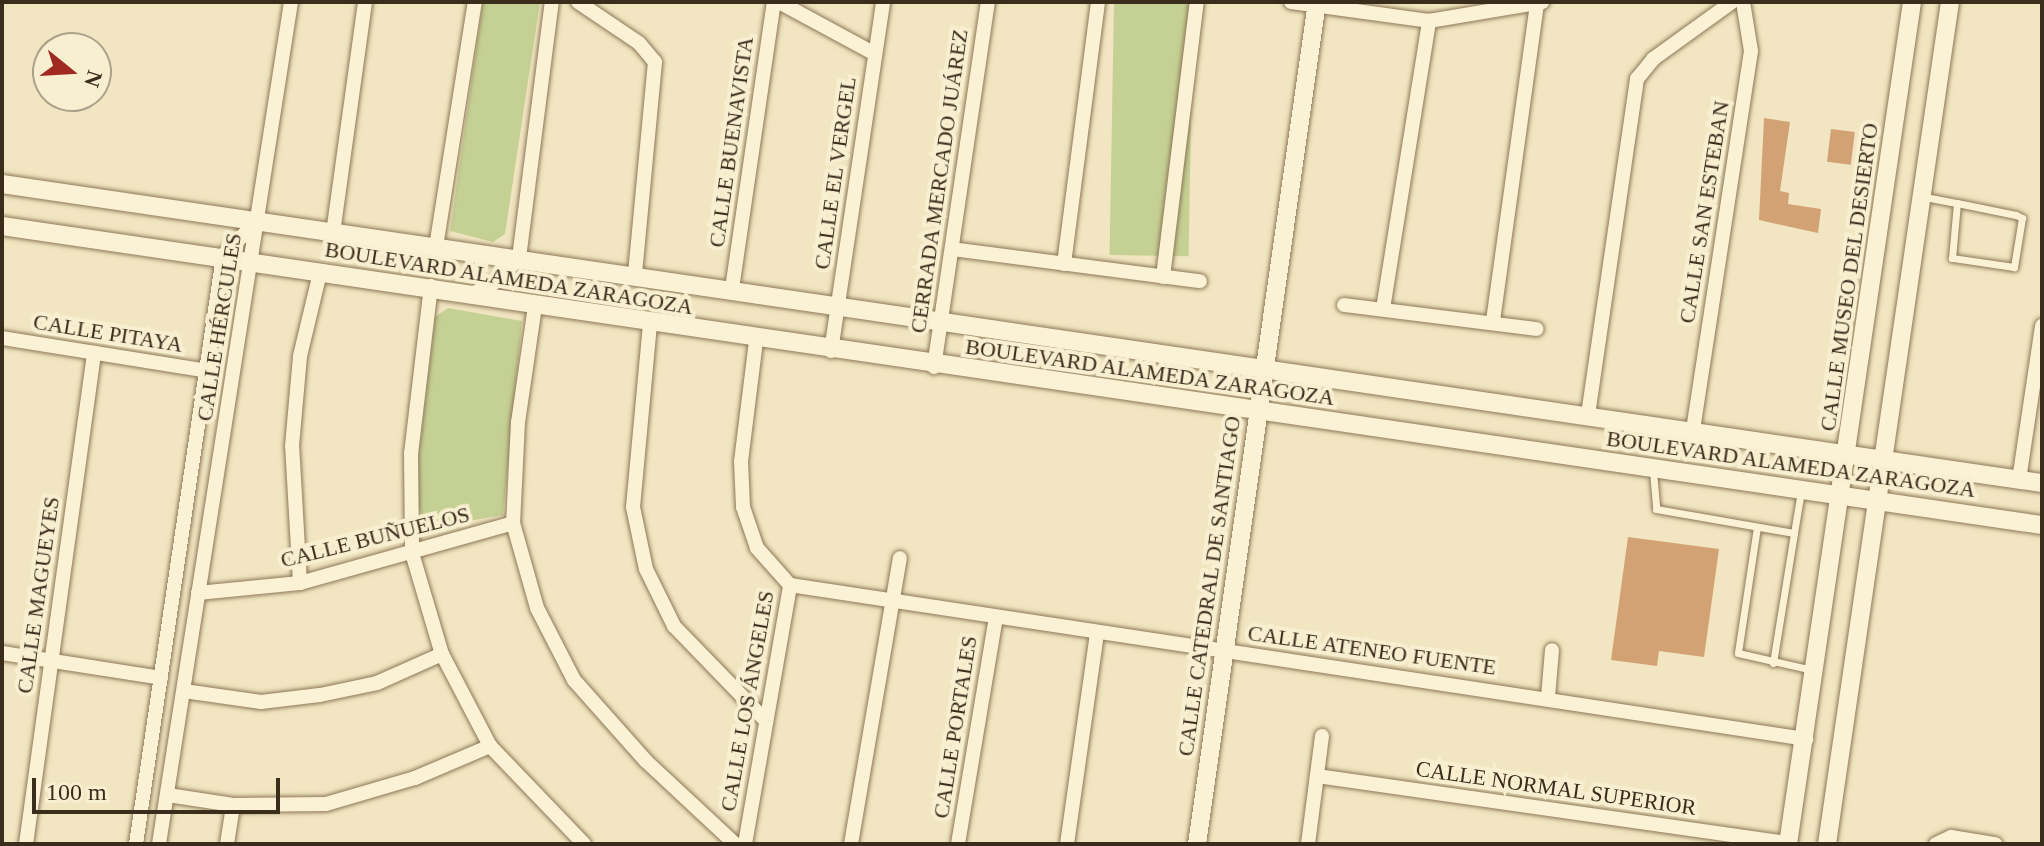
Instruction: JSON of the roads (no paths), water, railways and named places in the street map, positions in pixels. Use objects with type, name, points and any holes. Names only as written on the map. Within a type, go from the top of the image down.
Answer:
[{"type":"street","points":[[259,218],[291,2]]},
{"type":"street","points":[[333,233],[365,2]]},
{"type":"street","points":[[436,247],[475,2]]},
{"type":"street","points":[[472,294],[497,281],[519,258],[552,2]]},
{"type":"street","points":[[578,2],[639,43],[655,62],[635,274]]},
{"type":"street","points":[[777,2],[875,54]]},
{"type":"street","name":"CALLE BUENAVISTA","points":[[732,289],[777,2]]},
{"type":"street","name":"CALLE EL VERGEL","points":[[831,351],[883,2]]},
{"type":"street","name":"CERRADA MERCADO JUÁREZ","points":[[934,367],[988,2]]},
{"type":"street","points":[[1064,264],[1098,2]]},
{"type":"street","points":[[1163,277],[1197,2]]},
{"type":"street","points":[[1291,2],[1429,21],[1539,4],[1493,321]]},
{"type":"street","points":[[1588,415],[1637,79],[1653,59],[1732,2]]},
{"type":"street","name":"CALLE SAN ESTEBAN","points":[[1693,430],[1751,51],[1743,2]]},
{"type":"street","name":"CALLE MUSEO DEL DESIERTO","points":[[1788,843],[1842,497],[1912,2]]},
{"type":"street","points":[[1827,844],[1950,2]]},
{"type":"street","name":"CALLE CATEDRAL DE SANTIAGO","points":[[1197,844],[1317,4]]},
{"type":"street","points":[[1383,309],[1429,21]]},
{"type":"street","name":"BOULEVARD ALAMEDA ZARAGOZA","points":[[2,184],[259,218],[333,233],[635,274],[941,322],[1264,365],[2042,483]]},
{"type":"street","name":"CALLE HÉRCULES","points":[[136,844],[223,256],[259,218]]},
{"type":"street","name":"CALLE HÉRCULES","points":[[159,844],[259,218]]},
{"type":"street","name":"BOULEVARD ALAMEDA ZARAGOZA","points":[[2,226],[223,256],[320,273],[431,286],[756,341],[1257,410],[2042,525]]},
{"type":"street","points":[[952,249],[1200,281]]},
{"type":"street","points":[[300,583],[292,446],[300,356],[320,273]]},
{"type":"street","points":[[431,286],[411,453],[412,553],[442,654],[490,746],[584,844]]},
{"type":"street","points":[[1344,305],[1493,321],[1537,329]]},
{"type":"street","points":[[535,306],[518,422],[513,523],[537,608],[574,680],[646,761],[735,844]]},
{"type":"street","points":[[650,324],[633,507],[646,569],[674,626],[765,720]]},
{"type":"street","points":[[2019,480],[2042,326]]},
{"type":"street","name":"CALLE PITAYA","points":[[2,338],[208,371]]},
{"type":"street","name":"CALLE LOS ÁNGELES","points":[[745,844],[790,585],[757,548],[743,507],[741,461],[756,341]]},
{"type":"street","name":"CALLE MAGUEYES","points":[[26,844],[94,353]]},
{"type":"street","name":"CALLE BUÑUELOS","points":[[198,593],[300,583],[513,523]]},
{"type":"street","points":[[851,844],[900,558]]},
{"type":"street","name":"CALLE ATENEO FUENTE","points":[[790,585],[1224,652],[1548,697],[1806,739]]},
{"type":"street","name":"CALLE PORTALES","points":[[958,844],[996,618]]},
{"type":"street","points":[[1067,844],[1097,633]]},
{"type":"street","points":[[1548,697],[1552,650]]},
{"type":"street","points":[[2,653],[161,678]]},
{"type":"street","points":[[184,691],[261,702],[320,695],[377,683],[442,654]]},
{"type":"street","points":[[1308,844],[1322,736]]},
{"type":"street","points":[[168,795],[233,805],[326,804],[390,787],[490,746]]},
{"type":"street","name":"CALLE NORMAL SUPERIOR","points":[[1317,776],[1788,843]]},
{"type":"street","points":[[227,844],[233,805]]},
{"type":"street","points":[[1681,844],[1683,828]]},
{"type":"street","points":[[1936,844],[1951,837],[1995,844]]},
{"type":"lane","points":[[1922,197],[1957,203],[2022,218],[2014,267],[1952,258],[1957,203]]},
{"type":"lane","points":[[1654,469],[1656,509],[1794,533]]},
{"type":"lane","points":[[1773,663],[1801,491]]},
{"type":"lane","points":[[1757,527],[1738,653],[1816,671]]}]
